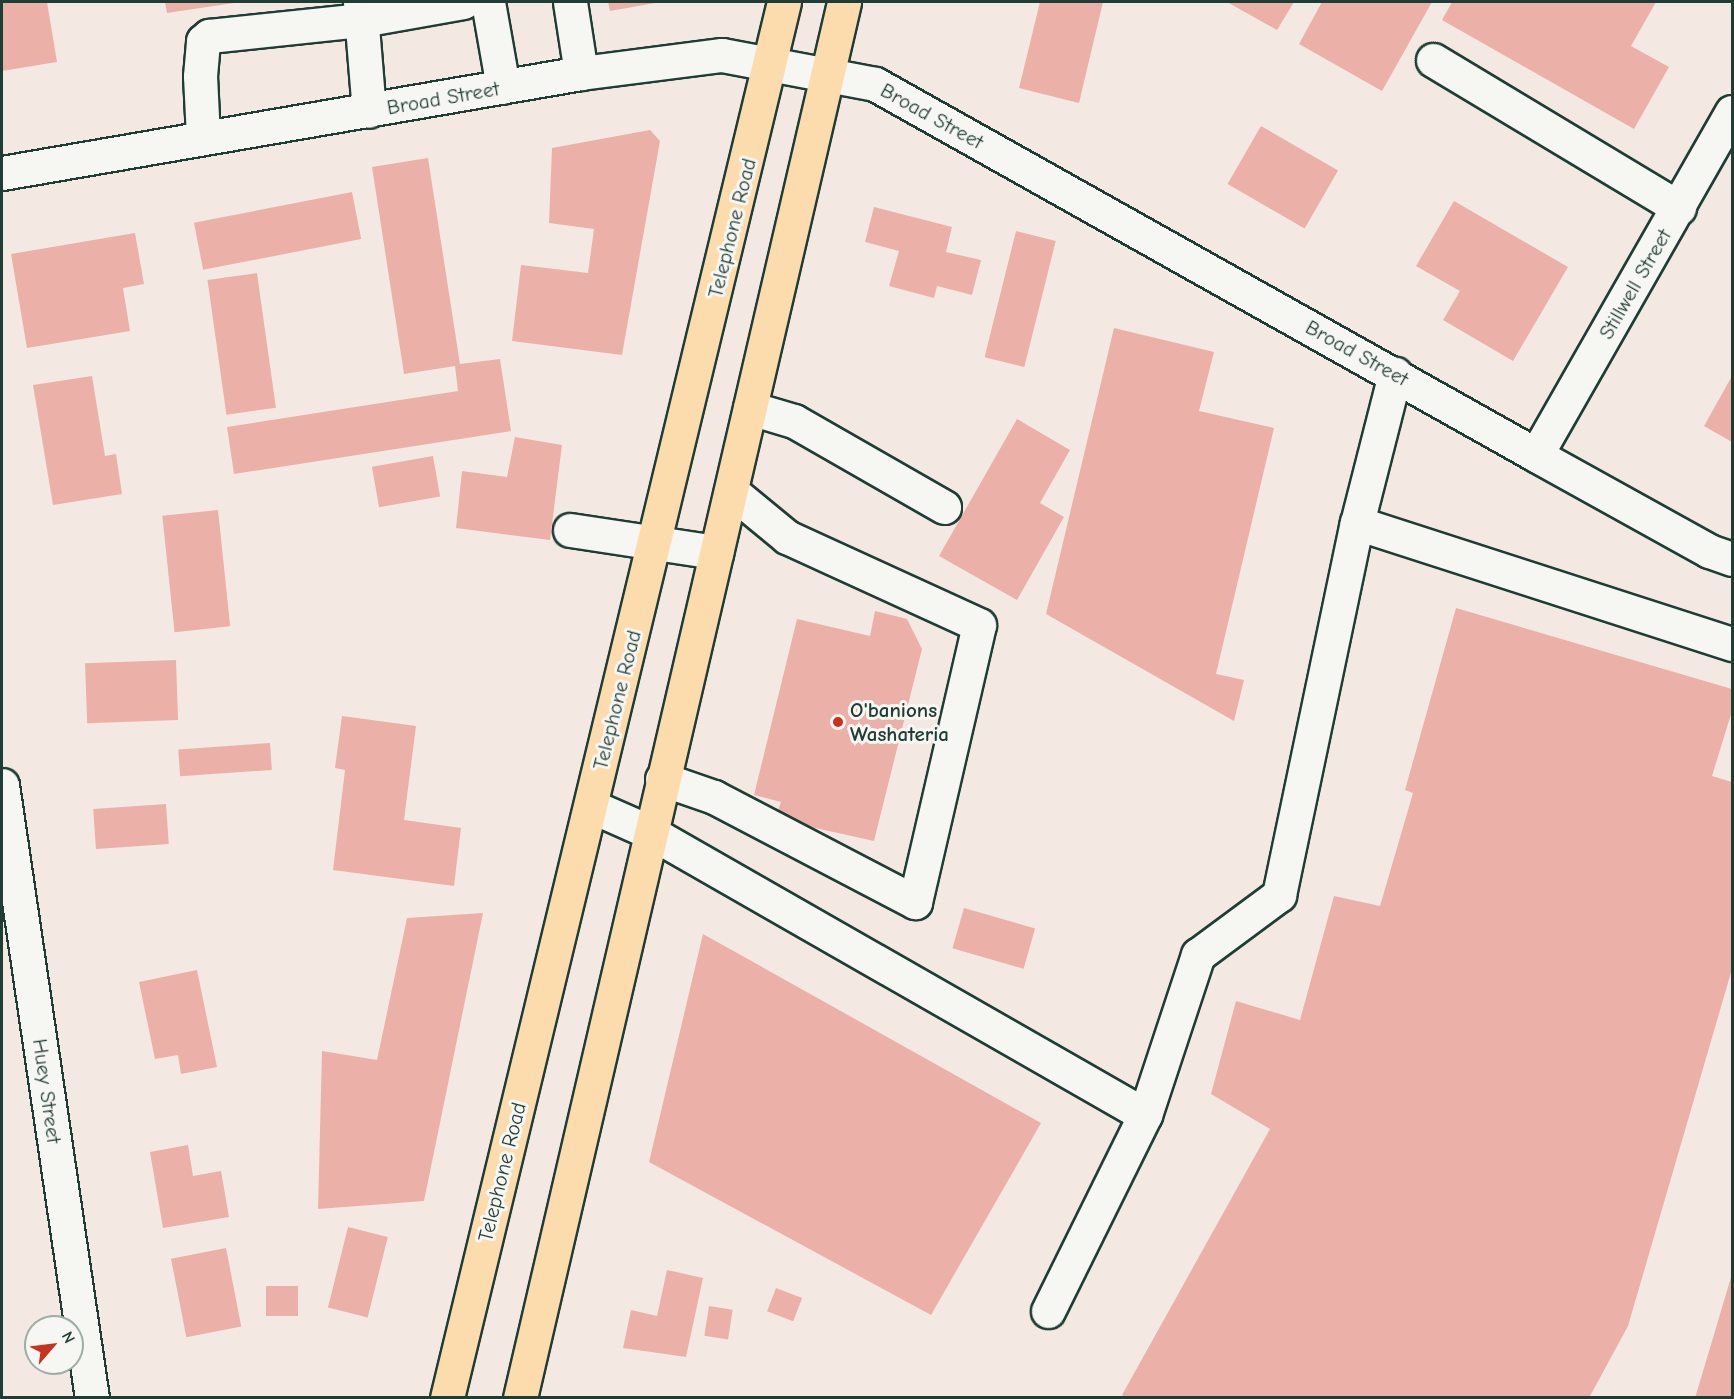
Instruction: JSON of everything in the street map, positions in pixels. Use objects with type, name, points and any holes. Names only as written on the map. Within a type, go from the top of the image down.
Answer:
[{"type":"main road","name":"Telephone Road","points":[[447,1398],[772,64],[784,2]]},
{"type":"main road","points":[[520,1398],[844,2]]},
{"type":"street","points":[[203,137],[200,76],[206,38],[361,11],[463,2]]},
{"type":"street","points":[[488,2],[503,87]]},
{"type":"street","points":[[570,2],[581,73]]},
{"type":"street","points":[[361,11],[369,111]]},
{"type":"street","name":"Broad Street","points":[[2,172],[581,73],[722,55],[875,84],[1709,551],[1732,559]]},
{"type":"street","points":[[1433,60],[1679,208]]},
{"type":"street","name":"Stillwell Street","points":[[1536,455],[1732,112]]},
{"type":"street","points":[[1048,1311],[1145,1115],[1198,955],[1279,895],[1358,523],[1395,374]]},
{"type":"street","points":[[750,408],[794,421],[944,507]]},
{"type":"street","points":[[662,779],[714,797],[915,902],[979,625],[787,537],[731,491]]},
{"type":"street","points":[[1358,523],[1732,644]]},
{"type":"street","points":[[570,530],[716,552]]},
{"type":"street","name":"Huey Street","points":[[2,785],[92,1398]]},
{"type":"street","points":[[591,806],[650,832],[1145,1115]]},
{"type":"building","points":[[2,2],[47,2],[57,62],[2,71]]},
{"type":"building","points":[[165,2],[233,2],[234,3],[167,13]]},
{"type":"building","points":[[608,2],[655,2],[655,3],[610,11]]},
{"type":"building","points":[[1040,2],[1103,2],[1079,103],[1019,88]]},
{"type":"building","points":[[1227,2],[1294,2],[1277,30]]},
{"type":"building","points":[[1322,2],[1432,2],[1382,91],[1299,44]]},
{"type":"building","points":[[1452,2],[1656,2],[1631,46],[1669,67],[1634,129],[1442,20]]},
{"type":"building","points":[[1261,126],[1338,170],[1305,229],[1228,184]]},
{"type":"building","points":[[650,130],[660,141],[622,355],[512,341],[521,265],[588,273],[594,229],[549,223],[552,148]]},
{"type":"building","points":[[428,158],[460,364],[500,359],[511,431],[234,474],[227,427],[458,391],[455,366],[404,374],[372,167]]},
{"type":"building","points":[[352,192],[361,239],[203,270],[194,223]]},
{"type":"building","points":[[1454,201],[1568,267],[1513,361],[1443,320],[1460,291],[1416,266]]},
{"type":"building","points":[[874,207],[952,227],[946,252],[981,260],[972,295],[937,286],[934,298],[889,286],[899,251],[865,242]]},
{"type":"building","points":[[1016,231],[1056,241],[1024,367],[985,357]]},
{"type":"building","points":[[135,233],[144,284],[123,288],[130,331],[27,348],[11,254]]},
{"type":"building","points":[[257,273],[276,408],[226,415],[207,280]]},
{"type":"building","points":[[1114,328],[1214,352],[1199,411],[1274,428],[1216,674],[1244,680],[1234,721],[1046,614]]},
{"type":"building","points":[[92,376],[105,456],[116,454],[122,494],[53,505],[33,385]]},
{"type":"building","points":[[1732,376],[1732,442],[1704,426]]},
{"type":"building","points":[[1017,419],[1070,450],[1040,503],[1064,517],[1017,600],[939,556]]},
{"type":"building","points":[[515,437],[562,445],[550,540],[456,528],[462,471],[507,477]]},
{"type":"building","points":[[433,456],[440,496],[379,507],[372,467]]},
{"type":"building","points":[[218,510],[230,626],[175,632],[162,516]]},
{"type":"building","points":[[1456,608],[1732,689],[1732,711],[1712,776],[1732,782],[1732,969],[1628,1326],[1589,1398],[1127,1398],[1122,1395],[1270,1129],[1211,1094],[1236,1001],[1300,1020],[1334,896],[1380,906],[1413,793],[1405,790]]},
{"type":"building","name":"O'banions Washateria","points":[[875,611],[907,619],[922,649],[874,841],[775,819],[781,802],[754,795],[797,619],[870,636]]},
{"type":"building","points":[[176,660],[178,720],[87,723],[85,663]]},
{"type":"building","points":[[342,716],[416,726],[404,820],[461,828],[454,886],[333,870],[345,770],[335,768]]},
{"type":"building","points":[[270,743],[272,770],[180,776],[178,749]]},
{"type":"building","points":[[166,804],[169,844],[96,849],[93,809]]},
{"type":"building","points":[[964,908],[1035,928],[1024,969],[952,948]]},
{"type":"building","points":[[483,913],[424,1201],[318,1209],[322,1051],[377,1060],[407,918]]},
{"type":"building","points":[[703,934],[1041,1123],[931,1315],[649,1162]]},
{"type":"building","points":[[197,970],[217,1067],[181,1074],[178,1055],[155,1059],[139,982]]},
{"type":"building","points":[[188,1145],[193,1176],[221,1171],[229,1217],[163,1228],[150,1152]]},
{"type":"building","points":[[348,1227],[388,1237],[368,1317],[328,1308]]},
{"type":"building","points":[[226,1248],[241,1327],[186,1337],[171,1259]]},
{"type":"building","points":[[667,1270],[703,1278],[686,1357],[623,1348],[631,1310],[657,1316]]},
{"type":"building","points":[[1732,1274],[1732,1398],[1695,1398]]},
{"type":"building","points":[[266,1286],[298,1286],[298,1316],[266,1316]]},
{"type":"building","points":[[776,1288],[802,1298],[793,1321],[767,1311]]},
{"type":"building","points":[[709,1306],[733,1310],[728,1339],[704,1336]]},
{"type":"place","name":"O'banions Washateria","points":[[838,722]]}]
